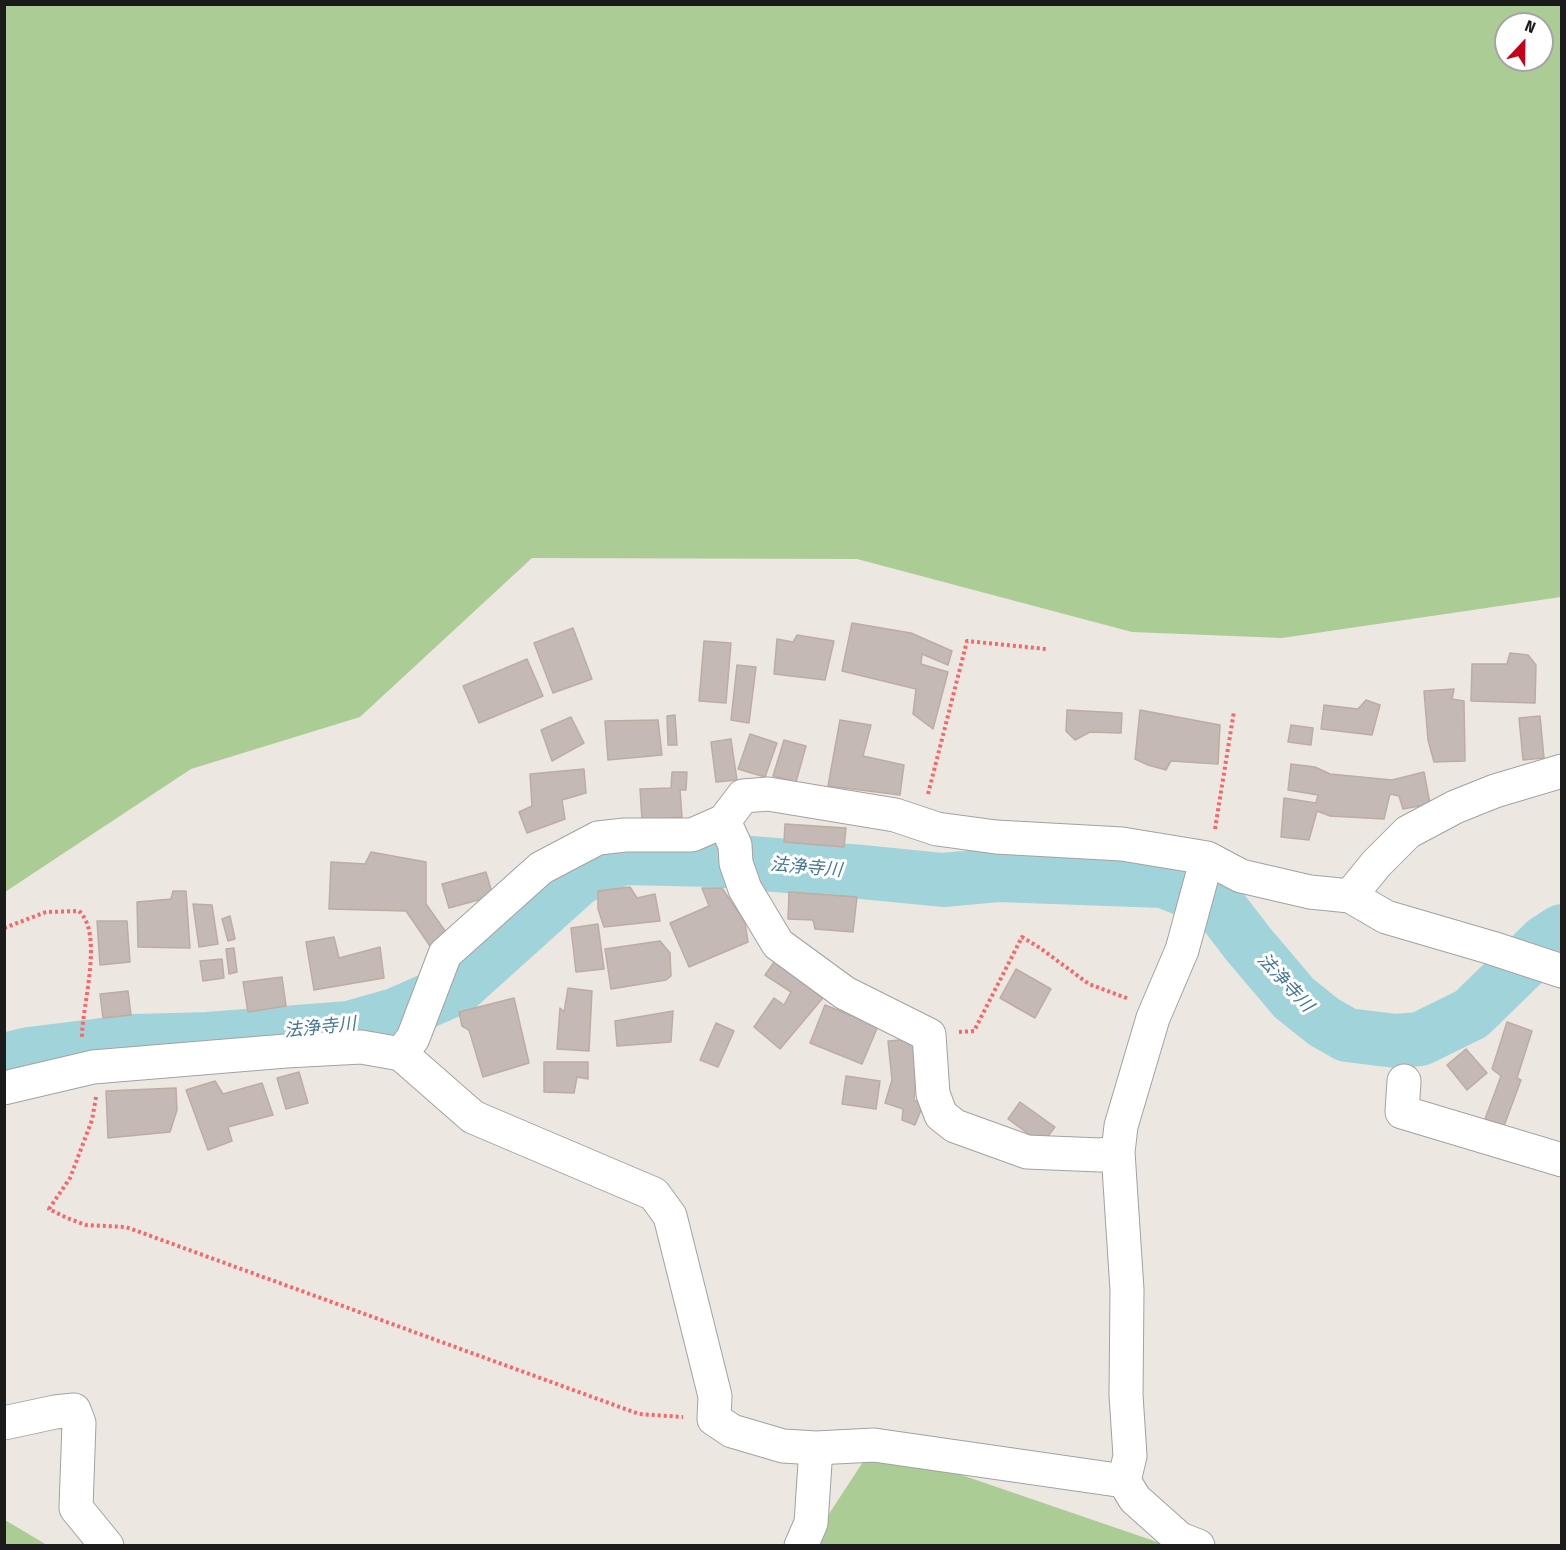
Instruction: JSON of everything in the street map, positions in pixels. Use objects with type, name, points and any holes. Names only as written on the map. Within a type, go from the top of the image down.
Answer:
[{"type":"street","points":[[1350,896],[1376,864],[1408,832],[1455,807],[1495,791],[1562,771]]},
{"type":"street","points":[[401,1054],[413,1038],[445,954],[541,868],[598,838],[625,835],[692,835],[724,821],[743,796],[768,794],[896,815],[937,829],[996,837],[1122,844],[1207,858],[1241,876],[1310,891],[1350,896],[1386,918],[1492,948],[1562,971]]},
{"type":"street","points":[[724,821],[735,845],[736,862],[745,889],[778,944],[845,993],[929,1035],[933,1094],[941,1115],[955,1126],[1027,1152],[1100,1155],[1118,1152]]},
{"type":"street","points":[[1198,1545],[1180,1539],[1135,1499],[1124,1481],[1130,1456],[1126,1395],[1127,1290],[1118,1152],[1126,1108],[1157,1010],[1182,950],[1207,858]]},
{"type":"street","points":[[4,1088],[93,1068],[286,1051],[362,1047],[401,1054],[473,1117],[654,1194],[670,1216],[715,1396],[714,1419],[732,1431],[783,1446],[816,1448],[874,1445],[1124,1481]]},
{"type":"street","points":[[1404,1081],[1402,1112],[1562,1160]]},
{"type":"street","points":[[4,1423],[74,1410],[79,1423],[76,1508],[106,1545]]},
{"type":"street","points":[[801,1545],[811,1523],[816,1448]]},
{"type":"path","points":[[923,824],[967,641],[1046,649]]},
{"type":"path","points":[[1207,858],[1213,843],[1234,711]]},
{"type":"path","points":[[4,928],[46,912],[79,911],[85,917],[90,930],[90,971],[82,1026],[83,1062],[93,1068],[92,1082],[97,1092],[92,1120],[70,1178],[49,1209],[86,1225],[126,1227],[639,1414],[714,1419]]},
{"type":"path","points":[[929,1035],[974,1031],[1022,937],[1089,984],[1157,1010]]},
{"type":"green space","points":[[5,4],[1561,5],[1561,597],[1282,638],[1132,632],[857,559],[532,558],[360,717],[191,769],[5,892]]},
{"type":"green space","points":[[874,1445],[1166,1545],[808,1546]]},
{"type":"green space","points":[[5,1520],[47,1545],[5,1545]]},
{"type":"building","points":[[852,623],[911,633],[952,651],[948,665],[922,654],[921,664],[948,672],[933,729],[913,714],[916,689],[842,671]]},
{"type":"building","points":[[573,628],[592,679],[553,693],[534,643]]},
{"type":"building","points":[[797,635],[834,641],[825,680],[774,674],[777,639],[793,642]]},
{"type":"building","points":[[704,641],[731,643],[726,703],[699,701]]},
{"type":"building","points":[[1510,653],[1528,655],[1536,665],[1535,703],[1471,701],[1472,664],[1507,664]]},
{"type":"building","points":[[527,659],[543,696],[479,723],[463,686]]},
{"type":"building","points":[[737,665],[756,667],[749,723],[731,720]]},
{"type":"building","points":[[1454,689],[1452,699],[1464,701],[1465,761],[1434,762],[1428,740],[1424,691]]},
{"type":"building","points":[[1366,700],[1380,705],[1372,735],[1321,729],[1324,705],[1358,709]]},
{"type":"building","points":[[1067,710],[1122,713],[1121,733],[1090,732],[1075,740],[1066,731]]},
{"type":"building","points":[[1140,710],[1220,725],[1218,764],[1171,761],[1166,770],[1135,759]]},
{"type":"building","points":[[675,715],[677,745],[668,745],[667,716]]},
{"type":"building","points":[[1540,716],[1544,758],[1523,760],[1519,718]]},
{"type":"building","points":[[571,717],[584,743],[552,761],[541,730]]},
{"type":"building","points":[[658,720],[662,755],[608,760],[605,721]]},
{"type":"building","points":[[840,720],[871,725],[863,756],[904,765],[900,795],[828,786]]},
{"type":"building","points":[[1291,725],[1313,728],[1311,745],[1288,742]]},
{"type":"building","points":[[750,734],[777,743],[765,777],[738,769]]},
{"type":"building","points":[[731,739],[737,780],[716,782],[711,742]]},
{"type":"building","points":[[784,740],[806,746],[796,782],[773,776]]},
{"type":"building","points":[[1291,764],[1315,767],[1330,774],[1392,780],[1424,772],[1430,804],[1403,809],[1399,796],[1390,794],[1384,819],[1330,816],[1317,811],[1309,840],[1281,837],[1284,798],[1316,803],[1318,795],[1288,790]]},
{"type":"building","points":[[584,769],[586,793],[562,800],[565,819],[527,833],[519,812],[532,806],[530,774]]},
{"type":"building","points":[[672,772],[687,772],[686,790],[680,790],[682,817],[642,820],[640,789],[671,788]]},
{"type":"building","points":[[785,824],[846,828],[844,847],[784,842]]},
{"type":"building","points":[[371,852],[426,862],[426,904],[448,935],[430,946],[406,911],[329,909],[331,862],[365,864]]},
{"type":"building","points":[[486,872],[493,896],[449,908],[442,884]]},
{"type":"building","points":[[630,887],[637,898],[655,894],[660,921],[604,927],[598,909],[598,891]]},
{"type":"building","points":[[702,888],[722,888],[745,922],[748,942],[689,967],[670,923],[709,906]]},
{"type":"building","points":[[173,891],[186,891],[190,948],[138,947],[137,902],[171,899]]},
{"type":"building","points":[[789,892],[857,897],[853,932],[815,929],[813,920],[788,919]]},
{"type":"building","points":[[193,904],[212,905],[218,944],[199,947]]},
{"type":"building","points":[[230,916],[235,939],[228,941],[222,919]]},
{"type":"building","points":[[97,921],[127,921],[130,962],[100,965]]},
{"type":"building","points":[[598,924],[604,969],[576,972],[571,928]]},
{"type":"building","points":[[334,937],[339,958],[380,947],[384,978],[314,990],[306,942]]},
{"type":"building","points":[[660,941],[670,953],[671,976],[666,980],[611,989],[605,949]]},
{"type":"building","points":[[234,948],[237,972],[229,974],[226,949]]},
{"type":"building","points":[[777,958],[827,993],[780,1049],[754,1027],[774,998],[784,1005],[791,992],[765,975]]},
{"type":"building","points":[[222,959],[224,978],[203,981],[200,961]]},
{"type":"building","points":[[1016,969],[1051,989],[1035,1018],[1000,998]]},
{"type":"building","points":[[282,977],[286,1006],[248,1012],[243,982]]},
{"type":"building","points":[[568,988],[592,991],[589,1051],[557,1049],[560,1008],[564,1012]]},
{"type":"building","points":[[128,991],[131,1015],[103,1018],[100,994]]},
{"type":"building","points":[[514,998],[529,1063],[483,1077],[469,1030],[462,1026],[459,1012]]},
{"type":"building","points":[[825,1005],[878,1026],[862,1064],[810,1043]]},
{"type":"building","points":[[673,1011],[671,1042],[617,1046],[615,1021]]},
{"type":"building","points":[[1507,1022],[1532,1031],[1517,1078],[1521,1080],[1504,1126],[1485,1119],[1501,1076],[1492,1069]]},
{"type":"building","points":[[716,1023],[734,1031],[718,1067],[700,1060]]},
{"type":"building","points":[[913,1039],[916,1078],[914,1100],[923,1105],[915,1125],[902,1120],[903,1109],[885,1103],[892,1080],[888,1041]]},
{"type":"building","points":[[1466,1049],[1487,1073],[1467,1090],[1447,1065]]},
{"type":"building","points":[[544,1062],[588,1062],[588,1079],[577,1077],[574,1093],[544,1092]]},
{"type":"building","points":[[299,1072],[308,1103],[286,1109],[277,1078]]},
{"type":"building","points":[[846,1076],[880,1081],[876,1109],[842,1104]]},
{"type":"building","points":[[215,1081],[223,1094],[262,1083],[273,1115],[228,1127],[232,1141],[208,1150],[186,1090]]},
{"type":"building","points":[[176,1088],[177,1110],[170,1132],[108,1138],[106,1091]]},
{"type":"building","points":[[1020,1102],[1055,1127],[1042,1144],[1008,1119]]},
{"type":"waterway","name":"法浄寺川","points":[[4,1060],[29,1054],[135,1041],[208,1039],[349,1028],[395,1015],[457,988],[578,879],[622,858],[714,860],[943,880],[998,875],[1163,881],[1216,902],[1294,998],[1324,1022],[1347,1035],[1396,1041],[1420,1039],[1471,1014],[1545,942],[1562,931]]}]
